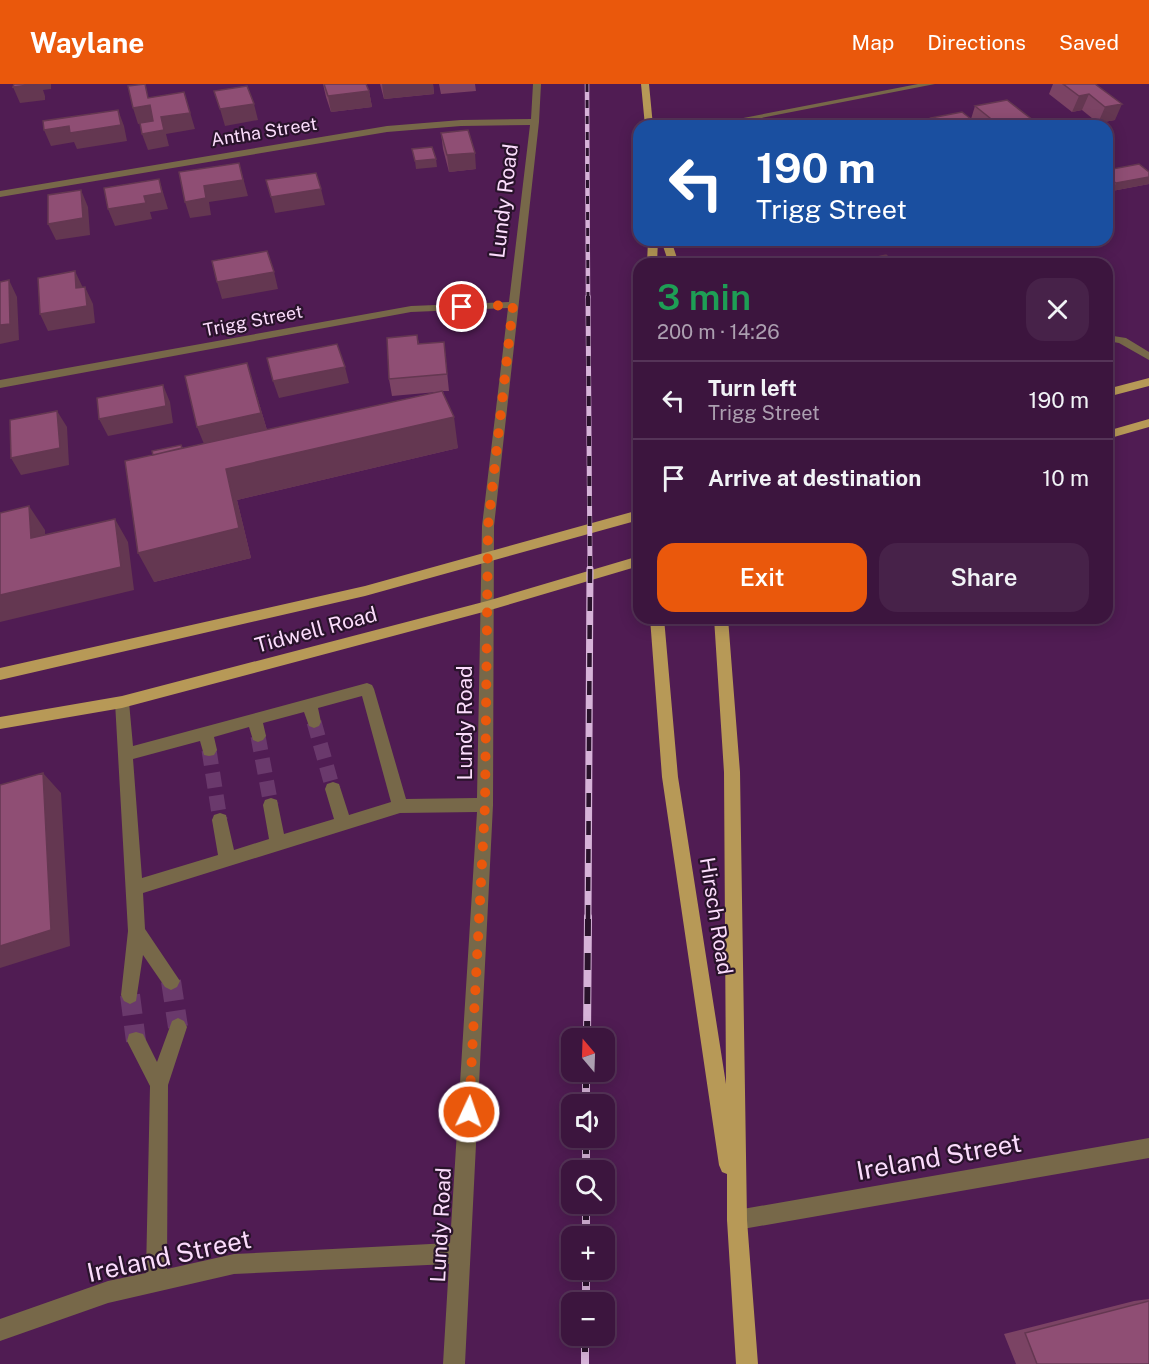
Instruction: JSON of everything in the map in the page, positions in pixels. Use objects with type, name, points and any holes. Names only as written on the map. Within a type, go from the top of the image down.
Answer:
[{"type":"main road","points":[[645,84],[648,120]]},
{"type":"main road","points":[[1113,391],[1149,382]]},
{"type":"main road","points":[[1113,433],[1149,423]]},
{"type":"main road","name":"Tidwell Road","points":[[0,674],[202,631],[487,559],[590,527],[633,517]]},
{"type":"main road","name":"Tidwell Road","points":[[0,723],[122,702],[487,606],[633,563]]},
{"type":"main road","name":"Hirsch Road","points":[[657,624],[670,777],[737,1220]]},
{"type":"main road","name":"Hirsch Road","points":[[722,624],[732,772],[737,1220],[747,1364]]},
{"type":"street","name":"Lundy Road","points":[[454,1364],[485,805],[488,526],[535,122],[537,84]]},
{"type":"street","points":[[738,120],[931,84]]},
{"type":"street","name":"Antha Street","points":[[0,194],[387,129],[461,123],[535,122]]},
{"type":"street","name":"Trigg Street","points":[[0,384],[411,309],[513,305]]},
{"type":"street","points":[[1113,339],[1122,340],[1149,357]]},
{"type":"street","points":[[127,754],[367,689],[400,806]]},
{"type":"street","points":[[122,702],[137,931],[130,995]]},
{"type":"street","points":[[309,704],[314,722]]},
{"type":"street","points":[[255,719],[258,736]]},
{"type":"street","points":[[206,733],[209,750]]},
{"type":"street","points":[[333,789],[343,824]]},
{"type":"street","points":[[271,805],[278,844]]},
{"type":"street","points":[[134,888],[400,806],[485,805]]},
{"type":"street","points":[[220,820],[227,859]]},
{"type":"street","points":[[137,931],[171,981]]},
{"type":"street","points":[[156,1282],[159,1085],[178,1027]]},
{"type":"street","points":[[136,1041],[159,1085]]},
{"type":"street","name":"Ireland Street","points":[[737,1220],[1149,1148]]},
{"type":"street","name":"Ireland Street","points":[[0,1330],[108,1292],[234,1264],[461,1253]]},
{"type":"building","points":[[14,84],[37,84],[13,87]]},
{"type":"building","points":[[145,84],[148,98],[184,92],[190,113],[161,117],[164,130],[142,134],[140,123],[153,121],[150,105],[133,108],[128,86]]},
{"type":"building","points":[[324,84],[366,84],[369,91],[328,96]]},
{"type":"building","points":[[1063,84],[1095,84],[1122,104],[1105,107],[1089,94],[1079,96]]},
{"type":"building","points":[[247,86],[254,104],[220,109],[214,91]]},
{"type":"building","points":[[1007,100],[1033,120],[992,120],[975,106]]},
{"type":"building","points":[[118,110],[121,125],[70,133],[69,126],[44,130],[43,121]]},
{"type":"building","points":[[962,112],[972,120],[934,120],[931,118]]},
{"type":"building","points":[[468,130],[475,153],[447,155],[441,133]]},
{"type":"building","points":[[432,147],[436,159],[415,161],[412,149]]},
{"type":"building","points":[[239,163],[243,180],[204,186],[206,198],[185,202],[179,172]]},
{"type":"building","points":[[1139,164],[1149,172],[1149,177],[1116,183],[1113,181],[1113,169]]},
{"type":"building","points":[[316,173],[321,189],[271,197],[266,180]]},
{"type":"building","points":[[159,179],[162,193],[144,196],[146,203],[108,209],[104,188]]},
{"type":"building","points":[[81,190],[83,218],[48,224],[48,195]]},
{"type":"building","points":[[267,251],[274,272],[217,282],[212,261]]},
{"type":"building","points":[[886,255],[889,258],[872,258]]},
{"type":"building","points":[[75,271],[76,288],[85,287],[87,306],[40,314],[38,278]]},
{"type":"building","points":[[9,280],[10,324],[0,325],[0,282]]},
{"type":"building","points":[[417,335],[418,344],[444,342],[447,374],[389,379],[387,338]]},
{"type":"building","points":[[337,344],[345,367],[273,381],[267,358]]},
{"type":"building","points":[[247,363],[261,413],[197,427],[185,376]]},
{"type":"building","points":[[163,385],[166,406],[99,419],[97,398]]},
{"type":"building","points":[[442,391],[454,417],[226,469],[239,528],[138,553],[125,461]]},
{"type":"building","points":[[57,411],[60,448],[11,458],[10,420]]},
{"type":"building","points":[[181,445],[182,448],[153,455],[152,451]]},
{"type":"building","points":[[29,506],[31,538],[115,519],[121,567],[0,595],[0,513]]},
{"type":"building","points":[[43,773],[51,930],[0,946],[0,785]]},
{"type":"building","points":[[1149,1301],[1149,1364],[1037,1364],[1025,1333]]},
{"type":"tunnel","points":[[314,722],[333,789]]},
{"type":"tunnel","points":[[258,736],[271,805]]},
{"type":"tunnel","points":[[209,750],[220,820]]},
{"type":"tunnel","points":[[171,981],[178,1027]]},
{"type":"tunnel","points":[[130,995],[136,1041]]},
{"type":"railway","points":[[587,84],[588,298]]},
{"type":"railway","points":[[588,296],[590,570]]},
{"type":"railway","points":[[588,919],[590,570]]},
{"type":"railway","points":[[587,1028],[588,917]]},
{"type":"railway","points":[[586,1082],[586,1094]]},
{"type":"railway","points":[[586,1148],[586,1160]]},
{"type":"railway","points":[[586,1214],[586,1226]]},
{"type":"railway","points":[[586,1280],[586,1292]]},
{"type":"railway","points":[[585,1346],[585,1364]]},
{"type":"route","points":[[462,307],[513,305],[488,526],[485,805],[469,1112]]}]
